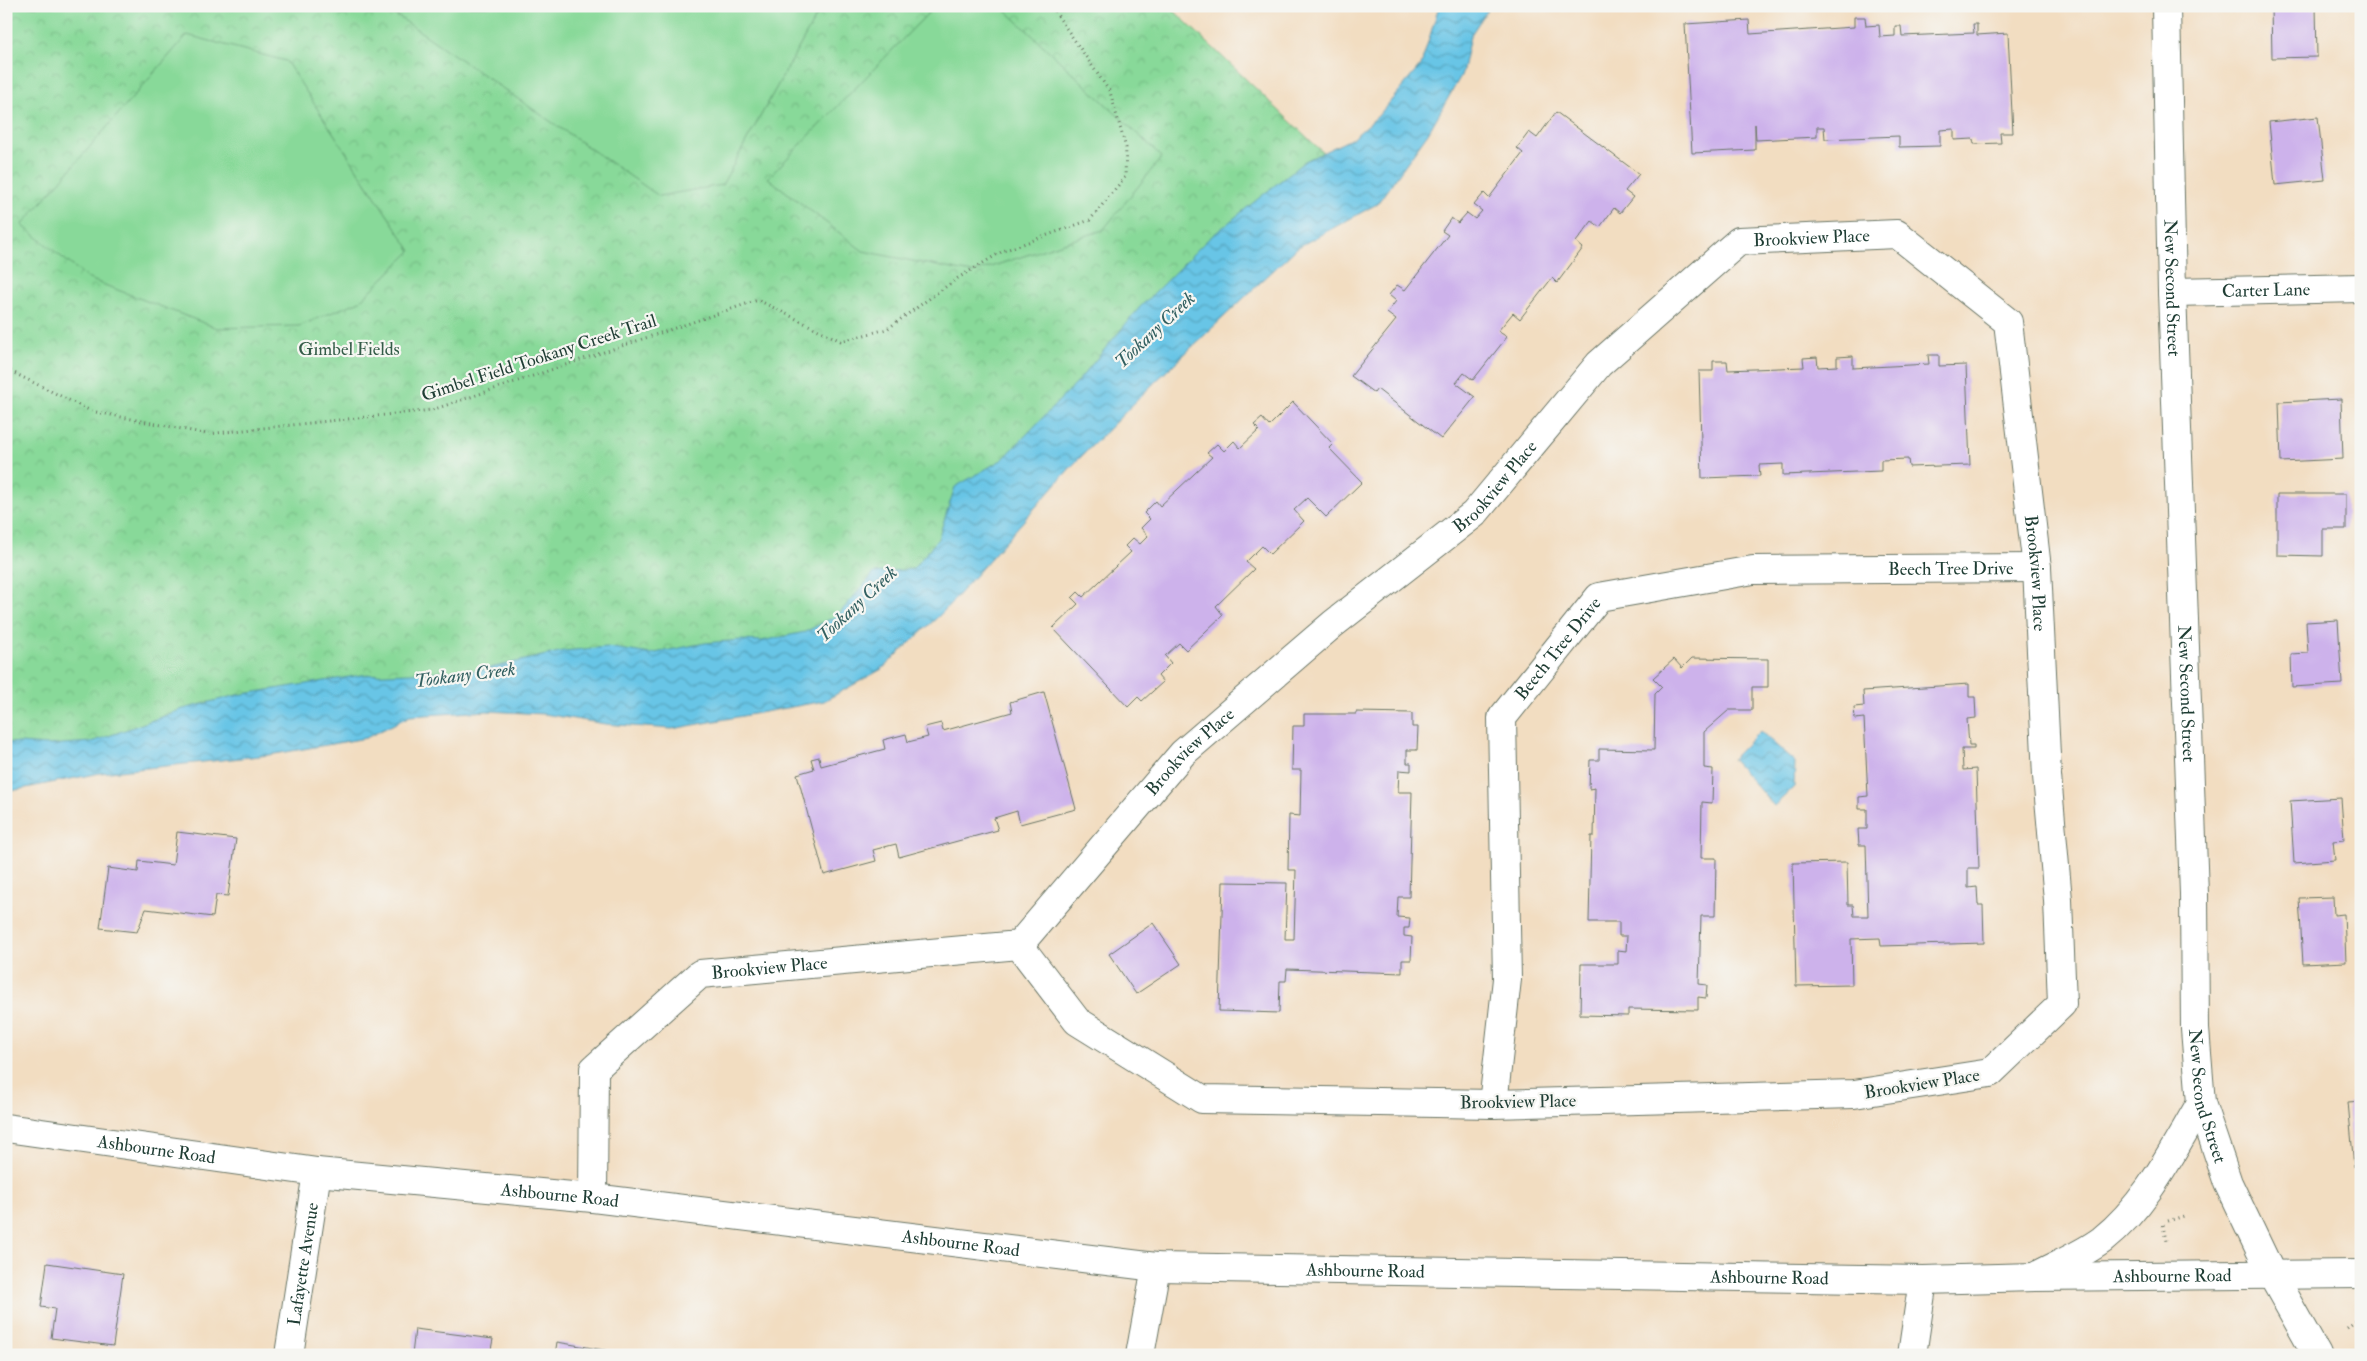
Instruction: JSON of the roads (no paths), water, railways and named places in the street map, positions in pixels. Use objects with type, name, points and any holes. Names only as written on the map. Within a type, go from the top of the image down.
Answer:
[{"type":"street","name":"New Second Street","points":[[2166,6],[2172,292],[2193,884],[2195,1028],[2200,1103],[2228,1183],[2272,1275],[2317,1355]]},
{"type":"street","name":"Brookview Place","points":[[593,1198],[594,1068],[700,974],[1019,945],[1183,753],[1333,624],[1474,514],[1599,364],[1739,241],[1897,234],[2008,322],[2037,568],[2047,776],[2058,900],[2062,1004],[1990,1073],[1854,1094],[1493,1104],[1202,1099],[1077,1021],[1019,945]]},
{"type":"street","name":"Carter Lane","points":[[2172,292],[2361,288]]},
{"type":"street","name":"Beech Tree Drive","points":[[1493,1104],[1507,979],[1502,718],[1599,597],[1753,570],[2037,568]]},
{"type":"street","points":[[2035,1277],[2100,1241],[2122,1222],[2158,1176],[2200,1103]]},
{"type":"street","name":"Ashbourne Road","points":[[6,1128],[317,1172],[593,1198],[1156,1267],[1923,1280],[2272,1275],[2358,1286]]},
{"type":"street","name":"Lafayette Avenue","points":[[288,1355],[317,1172]]},
{"type":"street","points":[[1140,1355],[1156,1267]]},
{"type":"street","points":[[1912,1355],[1923,1280]]},
{"type":"water","name":"Tookany Creek","points":[[1439,6],[1490,6],[1470,36],[1462,74],[1428,133],[1377,204],[1298,247],[1156,381],[1071,467],[943,612],[882,669],[824,701],[672,729],[605,724],[544,714],[487,711],[410,716],[366,738],[269,755],[100,773],[6,792],[6,742],[47,745],[92,742],[183,709],[237,695],[362,675],[482,670],[563,651],[607,647],[650,654],[705,643],[741,640],[762,641],[805,632],[838,615],[874,573],[913,569],[938,539],[955,487],[1003,459],[1078,381],[1140,307],[1207,240],[1305,161],[1353,138],[1378,116],[1421,65]]},
{"type":"water","points":[[1760,731],[1795,762],[1794,787],[1774,806],[1732,759]]},
{"type":"park label","name":"Gimbel Fields","points":[[349,349]]}]
